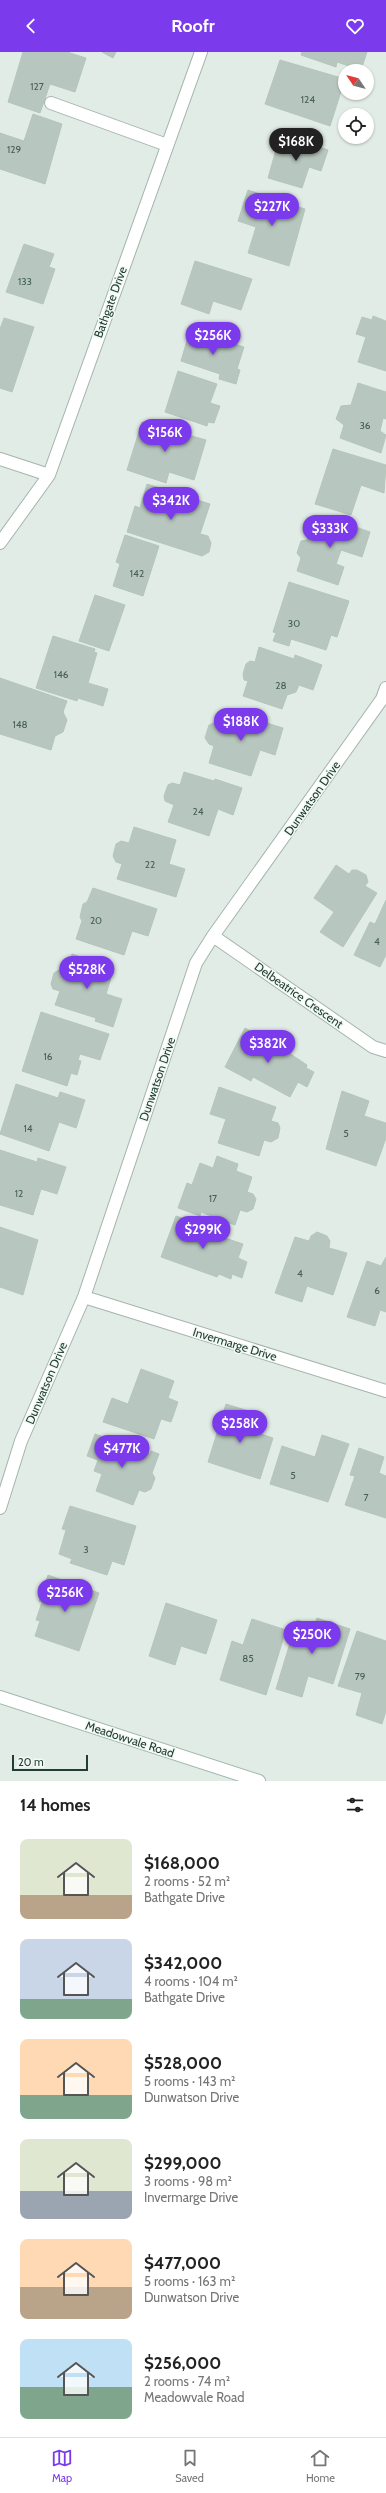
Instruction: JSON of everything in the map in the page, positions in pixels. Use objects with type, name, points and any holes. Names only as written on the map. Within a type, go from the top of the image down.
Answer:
[{"type":"street","name":"Bathgate Drive","points":[[0,543],[49,475],[201,52]]},
{"type":"street","points":[[51,103],[167,144]]},
{"type":"street","points":[[0,459],[49,475]]},
{"type":"street","name":"Dunwatson Drive","points":[[0,1508],[21,1441],[84,1297],[196,964],[213,936],[382,699],[386,688]]},
{"type":"street","name":"Delbeatrice Crescent","points":[[213,936],[373,1047],[386,1051]]},
{"type":"street","name":"Invermarge Drive","points":[[84,1297],[386,1391]]},
{"type":"street","name":"Meadowvale Road","points":[[0,1697],[260,1781]]},
{"type":"building","points":[[23,52],[67,52],[86,58],[75,92],[50,84],[40,113],[8,102]]},
{"type":"building","points":[[102,52],[116,52],[113,58]]},
{"type":"building","points":[[302,52],[367,52],[363,64],[343,64],[337,62],[336,67],[301,55]]},
{"type":"building","points":[[280,60],[338,77],[338,100],[330,126],[265,104]]},
{"type":"building","points":[[33,114],[62,124],[45,184],[0,169],[0,133],[24,141]]},
{"type":"building","points":[[279,139],[309,148],[310,144],[328,150],[321,171],[309,167],[302,188],[268,178]]},
{"type":"building","points":[[248,190],[305,209],[289,266],[248,253],[256,227],[238,221]]},
{"type":"building","points":[[24,244],[54,254],[49,267],[55,269],[43,304],[6,292]]},
{"type":"building","points":[[195,261],[252,279],[241,310],[213,301],[209,314],[181,304]]},
{"type":"building","points":[[373,316],[386,321],[386,371],[358,362],[366,337],[356,334],[362,317],[372,320]]},
{"type":"building","points":[[4,318],[34,327],[12,392],[0,388],[0,329]]},
{"type":"building","points":[[190,330],[244,347],[237,369],[240,370],[236,384],[219,379],[220,374],[181,361]]},
{"type":"building","points":[[178,371],[217,384],[210,403],[220,406],[214,423],[208,422],[207,426],[165,412]]},
{"type":"building","points":[[358,383],[386,392],[386,419],[383,418],[380,431],[386,435],[381,453],[340,438],[344,425],[336,419],[341,406],[351,405]]},
{"type":"building","points":[[142,422],[206,440],[194,480],[169,472],[166,483],[127,470]]},
{"type":"building","points":[[333,449],[386,465],[384,493],[361,485],[351,515],[315,504]]},
{"type":"building","points":[[147,484],[210,504],[200,534],[208,536],[211,543],[209,552],[202,556],[127,532],[135,506],[140,508]]},
{"type":"building","points":[[314,517],[343,527],[344,523],[370,532],[362,557],[341,550],[336,564],[344,567],[338,585],[297,571],[301,558],[297,553],[301,541],[307,540]]},
{"type":"building","points":[[125,535],[159,546],[143,596],[113,586],[120,564],[116,562]]},
{"type":"building","points":[[289,582],[349,601],[337,637],[331,635],[326,650],[291,639],[289,646],[273,641],[276,633],[273,632]]},
{"type":"building","points":[[95,595],[125,605],[109,651],[79,641]]},
{"type":"building","points":[[53,636],[95,649],[94,652],[97,653],[88,683],[108,689],[103,706],[78,698],[77,701],[36,688]]},
{"type":"building","points":[[259,647],[294,659],[295,655],[322,665],[313,690],[299,685],[296,692],[287,695],[282,709],[243,696],[248,681],[244,680],[243,674],[246,664],[250,661],[255,662]]},
{"type":"building","points":[[0,678],[67,701],[63,712],[67,720],[63,732],[55,736],[51,750],[0,734]]},
{"type":"building","points":[[225,712],[256,722],[257,720],[283,728],[275,755],[260,750],[251,776],[209,763],[214,746],[209,744],[205,738],[209,725],[216,722],[221,724]]},
{"type":"building","points":[[184,772],[214,781],[215,779],[242,788],[233,815],[218,809],[209,836],[168,822],[174,805],[165,801],[164,796],[168,785],[172,783],[180,785]]},
{"type":"building","points":[[134,827],[176,840],[169,864],[185,869],[176,897],[117,879],[122,864],[116,862],[113,856],[116,844],[121,841],[129,843]]},
{"type":"building","points":[[336,865],[349,874],[352,870],[357,870],[366,875],[368,882],[365,886],[377,893],[343,947],[320,932],[334,912],[314,898]]},
{"type":"building","points":[[93,888],[157,909],[148,936],[132,931],[124,955],[76,939],[82,921],[80,917],[83,904],[87,902]]},
{"type":"building","points":[[386,900],[386,955],[380,967],[354,955],[370,922],[375,924]]},
{"type":"building","points":[[72,954],[114,968],[106,994],[122,999],[113,1027],[95,1021],[96,1018],[55,1005],[60,991],[53,989],[51,984],[54,973],[59,970],[66,972]]},
{"type":"building","points":[[41,1012],[109,1034],[100,1060],[80,1054],[78,1060],[81,1061],[77,1075],[71,1073],[67,1086],[22,1071]]},
{"type":"building","points":[[245,1028],[270,1042],[272,1040],[281,1044],[280,1047],[307,1065],[306,1068],[314,1072],[307,1087],[298,1082],[290,1097],[253,1077],[251,1081],[225,1067]]},
{"type":"building","points":[[16,1084],[58,1098],[60,1092],[85,1100],[76,1128],[59,1122],[49,1151],[0,1134]]},
{"type":"building","points":[[219,1087],[276,1107],[271,1121],[278,1123],[280,1128],[278,1138],[271,1142],[264,1140],[259,1156],[218,1143],[226,1119],[210,1114]]},
{"type":"building","points":[[342,1091],[369,1101],[364,1116],[386,1123],[386,1138],[376,1166],[326,1149]]},
{"type":"building","points":[[0,1150],[37,1162],[38,1158],[66,1167],[57,1194],[41,1189],[33,1215],[0,1205]]},
{"type":"building","points":[[217,1156],[238,1164],[236,1171],[252,1177],[247,1192],[253,1194],[256,1199],[253,1209],[247,1212],[240,1210],[235,1225],[201,1212],[200,1216],[178,1208],[187,1183],[192,1185],[200,1163],[213,1168]]},
{"type":"building","points":[[176,1216],[211,1228],[210,1233],[243,1244],[238,1258],[247,1262],[242,1278],[232,1274],[231,1279],[219,1274],[217,1277],[161,1257]]},
{"type":"building","points":[[0,1227],[38,1240],[23,1295],[0,1287]]},
{"type":"building","points":[[317,1232],[327,1236],[330,1241],[329,1248],[347,1253],[333,1295],[307,1286],[302,1302],[275,1293],[295,1237],[309,1241],[311,1236]]},
{"type":"building","points":[[386,1257],[386,1312],[380,1310],[375,1326],[347,1317],[367,1261],[381,1266]]},
{"type":"building","points":[[141,1369],[174,1381],[168,1398],[178,1402],[171,1422],[161,1419],[154,1439],[103,1422],[112,1398],[128,1404]]},
{"type":"building","points":[[226,1404],[255,1413],[249,1430],[273,1438],[260,1479],[208,1462]]},
{"type":"building","points":[[95,1434],[150,1454],[151,1451],[159,1454],[152,1473],[155,1478],[151,1489],[145,1492],[139,1490],[133,1505],[96,1491],[102,1474],[94,1471],[98,1460],[87,1456]]},
{"type":"building","points":[[322,1435],[349,1444],[328,1502],[270,1484],[282,1446],[315,1457]]},
{"type":"building","points":[[359,1448],[384,1457],[379,1473],[386,1476],[386,1518],[345,1505],[355,1476],[350,1475]]},
{"type":"building","points":[[70,1506],[136,1526],[124,1565],[112,1561],[107,1575],[70,1563],[72,1559],[59,1554],[66,1530],[62,1529]]},
{"type":"building","points":[[48,1575],[99,1593],[79,1651],[35,1636],[40,1621],[36,1620],[42,1602],[39,1601]]},
{"type":"building","points":[[166,1603],[217,1620],[206,1654],[181,1646],[175,1665],[149,1656]]},
{"type":"building","points":[[317,1618],[350,1629],[333,1684],[308,1676],[302,1697],[276,1689],[297,1620],[314,1625]]},
{"type":"building","points":[[252,1619],[286,1630],[266,1695],[220,1680],[232,1641],[243,1645]]},
{"type":"building","points":[[357,1631],[386,1641],[386,1711],[382,1724],[356,1715],[362,1693],[338,1686]]}]
